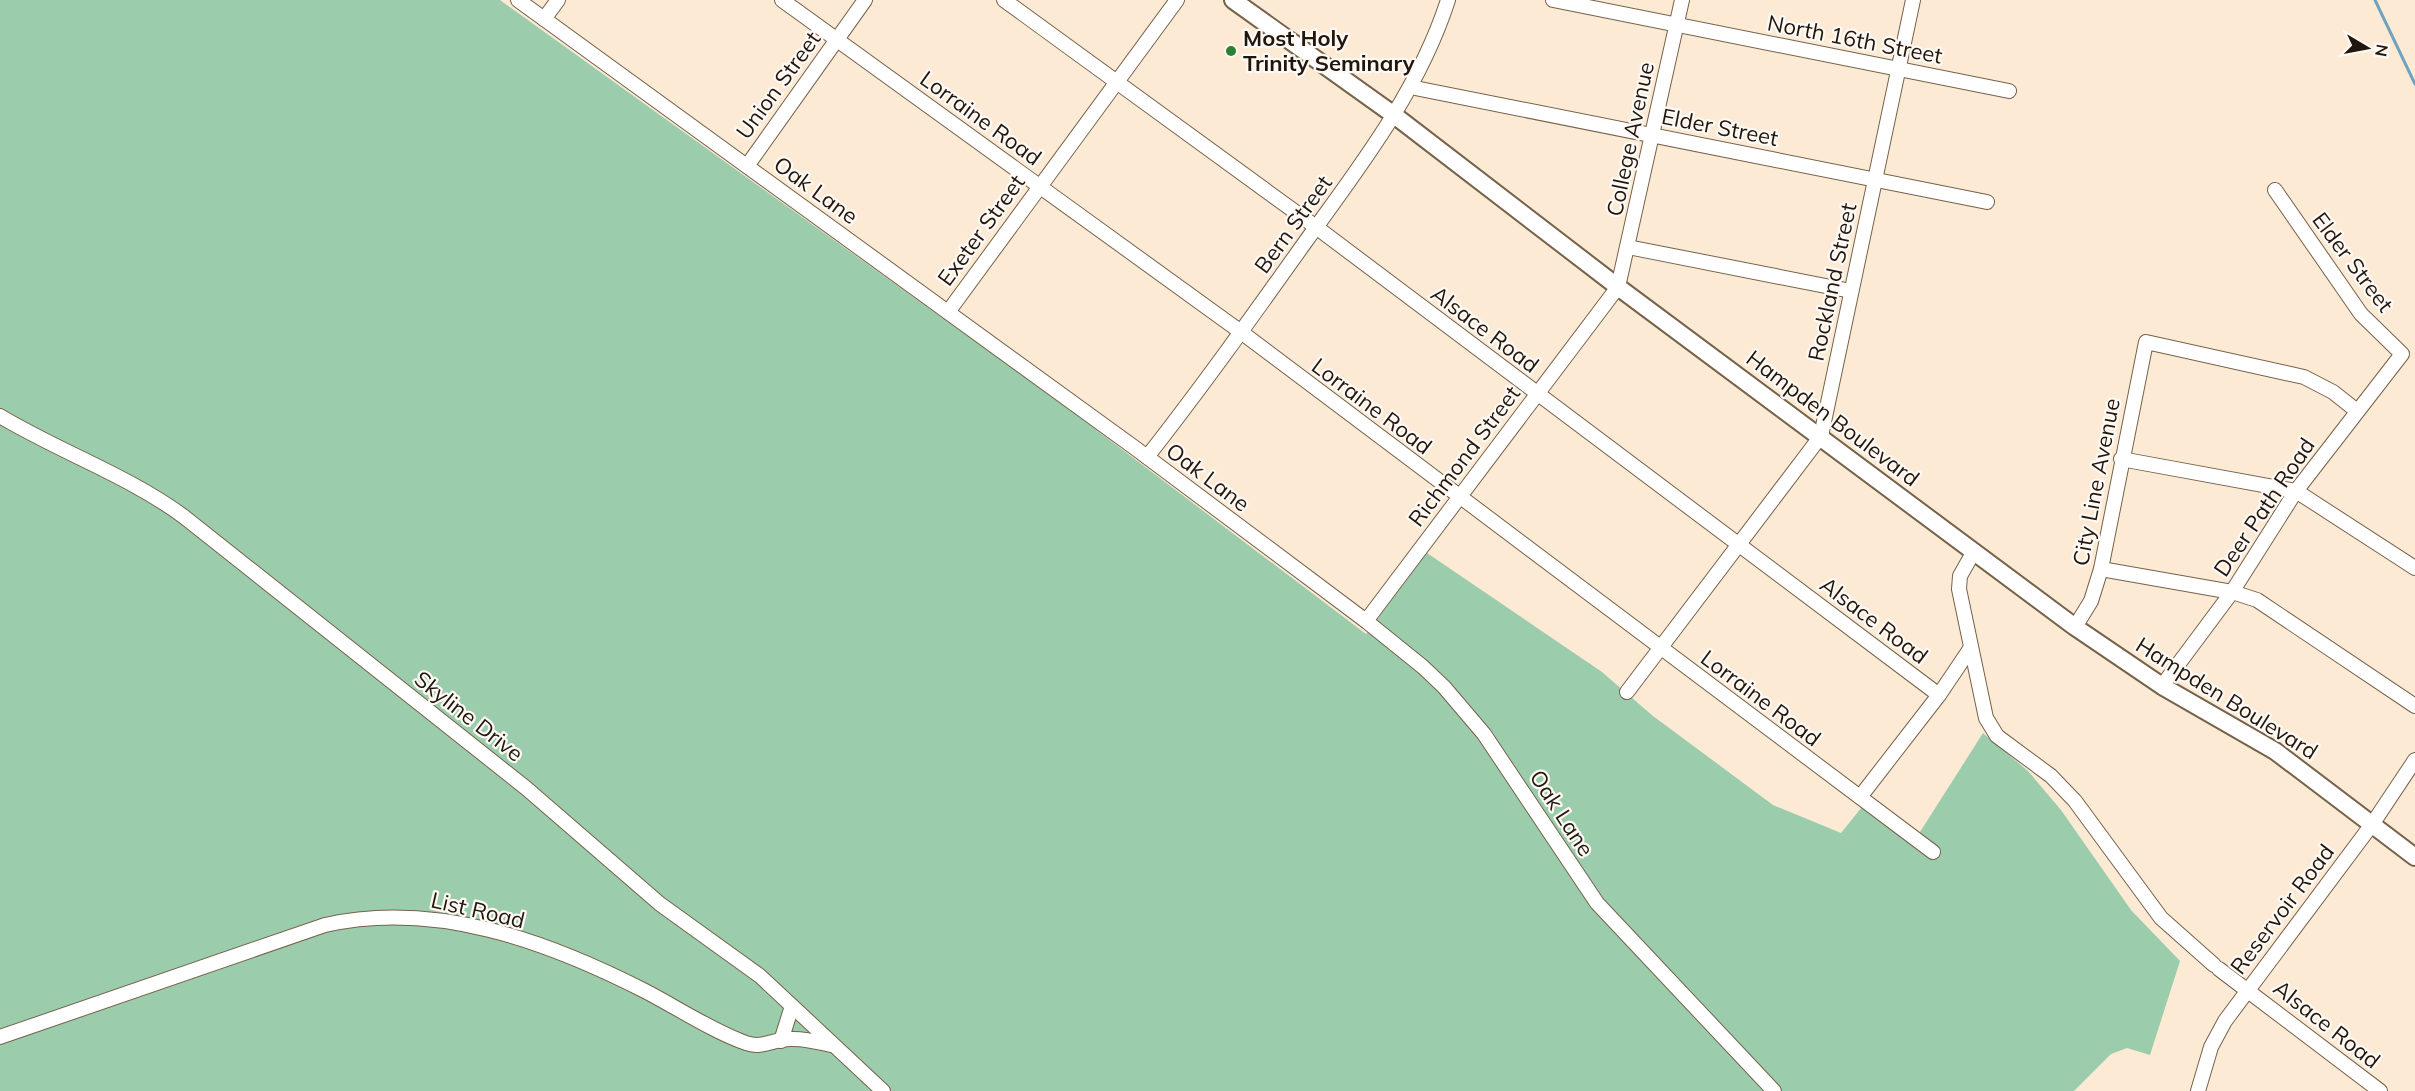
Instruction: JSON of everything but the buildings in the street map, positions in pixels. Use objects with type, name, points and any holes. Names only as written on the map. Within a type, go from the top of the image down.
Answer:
[{"type":"main road","name":"Hampden Boulevard","points":[[1233,0],[1394,115],[1618,287],[2075,627],[2162,686],[2275,751],[2415,857]]},
{"type":"street","name":"Oak Lane","points":[[518,0],[1147,457],[1366,621],[1423,667],[1469,715],[1597,903],[1774,1091]]},
{"type":"street","points":[[544,19],[558,0]]},
{"type":"street","name":"Lorraine Road","points":[[782,0],[1241,332],[1459,499],[1933,852]]},
{"type":"street","name":"Union Street","points":[[747,166],[865,0]]},
{"type":"street","name":"Alsace Road","points":[[1004,0],[1316,227],[1939,695]]},
{"type":"street","name":"Exeter Street","points":[[948,312],[1177,0]]},
{"type":"street","name":"Bern Street","points":[[1147,457],[1241,332],[1381,137],[1426,58],[1448,0]]},
{"type":"street","name":"North 16th Street","points":[[1553,0],[2009,91]]},
{"type":"street","name":"College Avenue","points":[[1618,287],[1682,0]]},
{"type":"street","name":"Rockland Street","points":[[1627,692],[1821,436],[1913,0]]},
{"type":"street","name":"Elder Street","points":[[1410,87],[1987,202]]},
{"type":"street","name":"Elder Street","points":[[2275,190],[2361,314],[2402,354]]},
{"type":"street","points":[[1628,247],[1851,291]]},
{"type":"street","name":"Richmond Street","points":[[1366,621],[1618,287]]},
{"type":"street","name":"City Line Avenue","points":[[2075,627],[2091,601],[2101,569],[2145,342],[2304,377],[2334,392],[2357,411]]},
{"type":"street","name":"Deer Path Road","points":[[2162,686],[2232,592],[2296,491],[2402,354]]},
{"type":"street","name":"Skyline Drive","points":[[0,416],[52,446],[130,483],[183,516],[526,788],[660,903],[743,963],[883,1091]]},
{"type":"street","points":[[2121,459],[2296,491],[2415,568]]},
{"type":"street","name":"Alsace Road","points":[[1973,553],[1960,576],[1959,590],[1986,718],[1997,736],[2051,776],[2075,801],[2161,918],[2216,967],[2380,1091]]},
{"type":"street","points":[[2101,569],[2232,592],[2257,600],[2415,706]]},
{"type":"street","points":[[1860,797],[1939,695],[1970,649]]},
{"type":"street","name":"Reservoir Road","points":[[2198,1091],[2206,1061],[2217,1034],[2248,989],[2373,823],[2415,760]]},
{"type":"street","name":"List Road","points":[[0,1037],[325,925],[370,917],[402,915],[444,919],[504,935],[618,978],[745,1043],[755,1046],[790,1039],[833,1045]]},
{"type":"street","points":[[781,1041],[792,1006]]},
{"type":"green space","points":[[0,0],[500,0],[1062,404],[1366,634],[1427,553],[1602,672],[1653,716],[1773,805],[1841,833],[1862,807],[1913,843],[1983,733],[2028,771],[2061,810],[2131,910],[2180,961],[2150,1055],[2127,1048],[2111,1054],[2074,1091],[0,1091]]},
{"type":"waterway","points":[[2375,0],[2415,84]]},
{"type":"place","name":"Most Holy Trinity Seminary","points":[[1231,51]]}]
